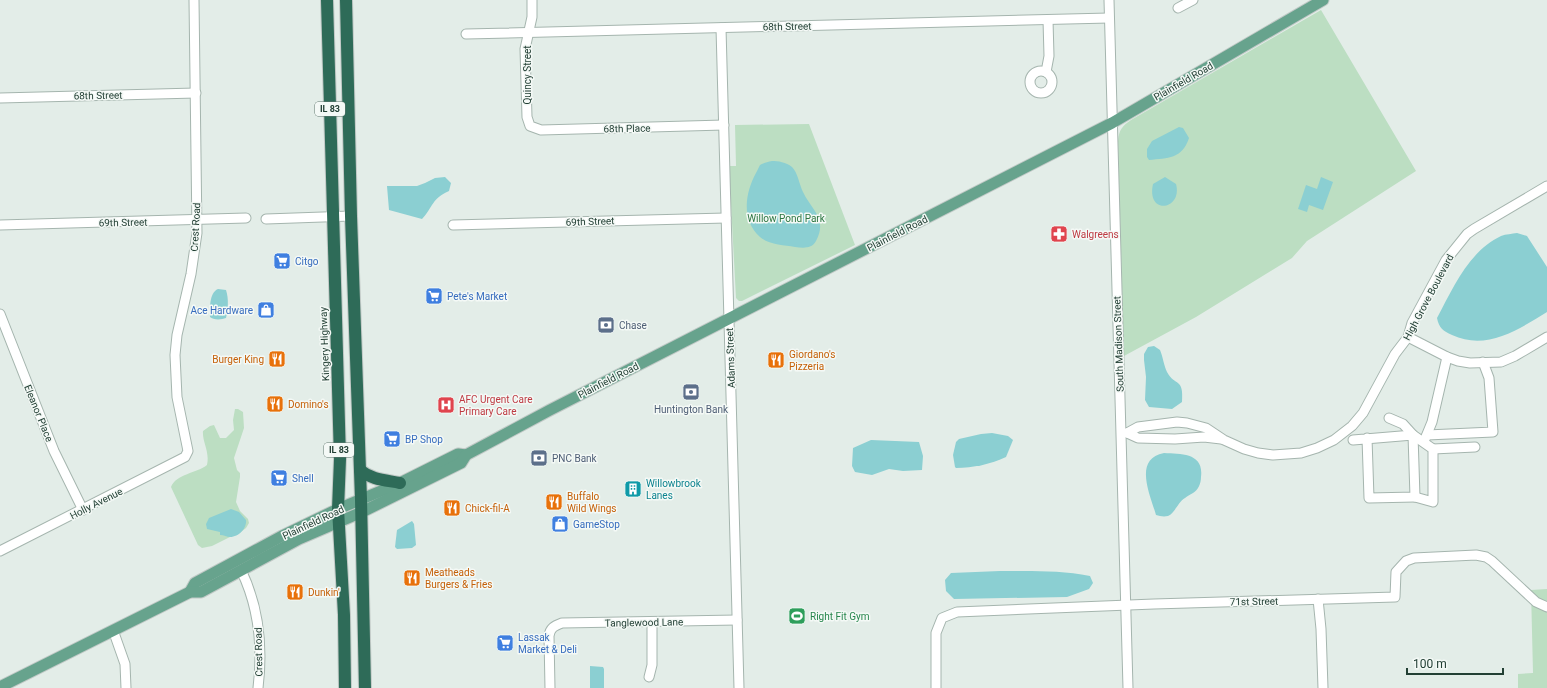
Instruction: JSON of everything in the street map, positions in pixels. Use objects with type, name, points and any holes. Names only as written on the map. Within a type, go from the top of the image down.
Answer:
[{"type":"highway","name":"Kingery Highway","points":[[328,0],[332,217],[340,459],[338,523],[344,615],[346,688]]},
{"type":"highway","name":"IL 83","points":[[346,0],[351,216],[362,499],[365,688]]},
{"type":"highway","points":[[360,470],[367,476],[374,479],[400,482]]},
{"type":"main road","name":"Plainfield Road","points":[[0,687],[190,592],[201,592],[299,540],[362,512],[461,463],[466,455],[550,410],[1112,123],[1323,0]]},
{"type":"main road","name":"Plainfield Road","points":[[190,592],[195,583],[282,536],[458,454],[466,455]]},
{"type":"street","name":"Crest Road","points":[[188,451],[177,397],[175,355],[180,321],[194,253],[197,220],[194,0]]},
{"type":"street","name":"Quincy Street","points":[[530,126],[527,117],[525,49],[532,17],[532,0]]},
{"type":"street","name":"South Madison Street","points":[[1109,0],[1128,688]]},
{"type":"street","points":[[1178,8],[1193,0]]},
{"type":"street","name":"68th Street","points":[[466,34],[1109,18]]},
{"type":"street","points":[[1046,72],[1049,56],[1048,20]]},
{"type":"street","name":"Adams Street","points":[[721,28],[738,688]]},
{"type":"street","name":"68th Street","points":[[0,98],[196,93]]},
{"type":"street","name":"68th Place","points":[[530,126],[540,130],[724,125]]},
{"type":"street","name":"High Grove Boulevard","points":[[1224,440],[1204,437],[1175,439],[1138,438],[1127,433],[1138,427],[1177,422],[1187,423],[1206,428],[1224,440],[1244,449],[1273,455],[1301,453],[1327,444],[1352,426],[1363,413],[1395,354],[1408,337],[1412,323],[1452,251],[1467,234],[1483,223],[1547,186]]},
{"type":"street","points":[[266,219],[351,216]]},
{"type":"street","name":"69th Street","points":[[0,225],[246,218]]},
{"type":"street","name":"69th Street","points":[[453,225],[726,218]]},
{"type":"street","name":"Eleanor Place","points":[[0,314],[54,451],[83,510]]},
{"type":"street","points":[[1408,337],[1447,357],[1464,362],[1501,362],[1547,337]]},
{"type":"street","points":[[1425,438],[1432,422],[1447,357]]},
{"type":"street","points":[[1352,440],[1413,435],[1425,438],[1493,432],[1489,378],[1483,362]]},
{"type":"street","points":[[1389,418],[1402,424],[1413,435],[1415,497]]},
{"type":"street","points":[[1367,438],[1369,498],[1415,497],[1433,502],[1433,449],[1425,438]]},
{"type":"street","points":[[1433,449],[1475,447]]},
{"type":"street","name":"Holly Avenue","points":[[0,552],[185,457],[188,451]]},
{"type":"street","name":"71st Street","points":[[936,688],[937,628],[942,618],[952,612],[1395,597],[1396,572],[1406,561],[1424,556],[1476,555],[1486,557],[1492,561],[1536,602],[1547,607]]},
{"type":"street","name":"Crest Road","points":[[240,570],[253,602],[258,623],[260,651],[258,688]]},
{"type":"street","points":[[1318,599],[1321,629],[1323,688]]},
{"type":"street","name":"Tanglewood Lane","points":[[550,688],[549,636],[552,628],[562,623],[736,620]]},
{"type":"street","points":[[649,676],[652,665],[652,622]]},
{"type":"street","points":[[113,630],[125,664],[126,688]]},
{"type":"green space","points":[[1321,10],[1416,171],[1307,241],[1292,258],[1196,317],[1124,356],[1119,134],[1125,124],[1131,120]]},
{"type":"green space","name":"Willow Pond Park","points":[[809,124],[855,245],[742,301],[739,301],[736,298],[729,166],[736,166],[735,125]]},
{"type":"green space","points":[[235,409],[243,412],[244,428],[234,458],[237,470],[240,473],[236,502],[240,511],[248,519],[249,523],[242,531],[212,546],[202,548],[198,545],[171,487],[177,479],[207,465],[208,455],[203,431],[214,425],[220,438],[226,438],[234,430],[233,420]]},
{"type":"green space","points":[[1547,589],[1547,688],[1518,688],[1518,674],[1533,673],[1531,590]]},
{"type":"water","points":[[1179,127],[1183,128],[1189,138],[1182,150],[1178,154],[1168,158],[1149,160],[1147,157],[1147,149],[1152,141]]},
{"type":"water","points":[[772,161],[785,163],[794,169],[806,198],[817,215],[820,226],[819,233],[816,241],[810,247],[795,247],[768,242],[760,237],[750,223],[747,215],[747,198],[749,189],[760,165]]},
{"type":"water","points":[[445,177],[451,183],[449,191],[436,200],[422,219],[389,210],[387,186],[417,186],[435,178]]},
{"type":"water","points":[[1165,177],[1176,184],[1177,193],[1170,204],[1164,206],[1159,205],[1155,201],[1152,194],[1153,184]]},
{"type":"water","points":[[1321,177],[1333,182],[1323,210],[1309,205],[1307,212],[1298,209],[1306,185],[1317,189]]},
{"type":"water","points":[[1517,233],[1527,236],[1547,267],[1547,312],[1513,331],[1489,340],[1477,341],[1465,339],[1452,335],[1440,327],[1437,318],[1463,271],[1471,261],[1480,251],[1501,236]]},
{"type":"water","points":[[218,289],[226,290],[228,308],[226,318],[213,319],[210,317],[210,305],[213,294]]},
{"type":"water","points":[[1154,346],[1160,350],[1165,367],[1170,377],[1180,385],[1182,389],[1182,402],[1172,409],[1149,407],[1145,400],[1146,377],[1144,354],[1148,347]]},
{"type":"water","points":[[992,433],[1008,436],[1013,440],[1006,457],[982,465],[962,468],[955,467],[953,455],[956,442],[959,439]]},
{"type":"water","points":[[871,440],[919,442],[923,456],[922,470],[903,471],[889,469],[872,475],[855,472],[852,466],[853,448]]},
{"type":"water","points":[[1164,453],[1190,456],[1199,463],[1201,469],[1201,477],[1198,488],[1195,492],[1180,502],[1168,516],[1156,515],[1146,478],[1146,470],[1149,462],[1155,457]]},
{"type":"water","points":[[231,509],[239,512],[246,520],[244,529],[239,534],[229,537],[220,535],[220,532],[207,529],[206,524],[209,518]]},
{"type":"water","points":[[412,521],[414,524],[416,545],[412,548],[397,549],[395,547],[397,530]]},
{"type":"water","points":[[1045,571],[1079,574],[1090,576],[1093,583],[1089,589],[1067,597],[954,599],[946,591],[945,580],[951,573]]},
{"type":"water","points":[[590,666],[603,667],[604,688],[590,688]]},
{"type":"place","name":"Walgreens","points":[[1059,234]]},
{"type":"place","name":"Citgo","points":[[282,261]]},
{"type":"place","name":"Pete's Market","points":[[434,296]]},
{"type":"place","name":"Ace Hardware","points":[[266,310]]},
{"type":"place","name":"Chase","points":[[606,325]]},
{"type":"place","name":"Burger King","points":[[277,359]]},
{"type":"place","name":"Giordano's Pizzeria","points":[[776,360]]},
{"type":"place","name":"Huntington Bank","points":[[691,392]]},
{"type":"place","name":"Domino's","points":[[275,404]]},
{"type":"place","name":"AFC Urgent Care Primary Care","points":[[446,405]]},
{"type":"place","name":"BP Shop","points":[[392,439]]},
{"type":"place","name":"PNC Bank","points":[[539,458]]},
{"type":"place","name":"Shell","points":[[279,478]]},
{"type":"place","name":"Willowbrook Lanes","points":[[633,489]]},
{"type":"place","name":"Buffalo Wild Wings","points":[[554,502]]},
{"type":"place","name":"Chick-fil-A","points":[[452,508]]},
{"type":"place","name":"GameStop","points":[[560,524]]},
{"type":"place","name":"Meatheads Burgers & Fries","points":[[412,578]]},
{"type":"place","name":"Dunkin'","points":[[295,592]]},
{"type":"place","name":"Right Fit Gym","points":[[797,616]]},
{"type":"place","name":"Lassak Market & Deli","points":[[505,643]]}]
